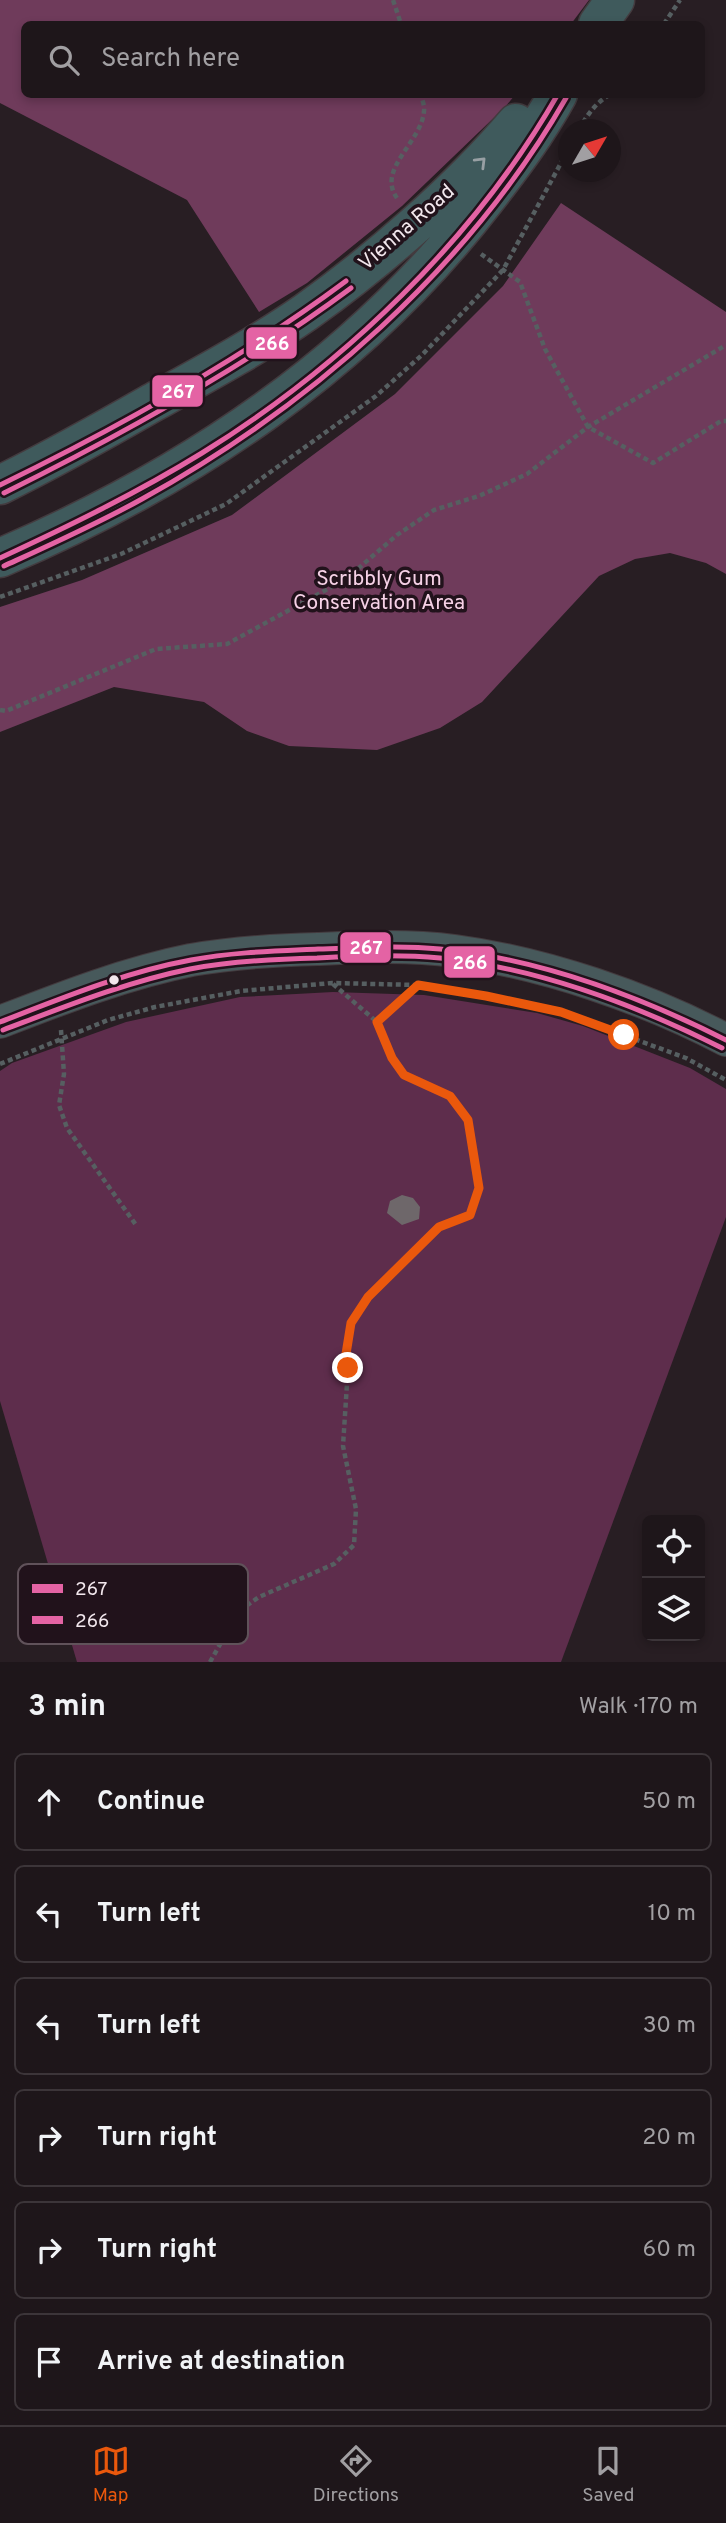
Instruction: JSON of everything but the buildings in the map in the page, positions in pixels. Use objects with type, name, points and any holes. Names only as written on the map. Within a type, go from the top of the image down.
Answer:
[{"type":"main road","points":[[600,21],[614,0]]},
{"type":"main road","name":"Vienna Road","points":[[0,485],[165,396],[306,312],[426,214],[497,145],[537,98]]},
{"type":"main road","name":"Vienna Road","points":[[0,558],[163,479],[236,433],[325,367],[412,287],[457,236],[536,134],[556,98]]},
{"type":"street","points":[[0,1022],[60,998],[191,961],[258,951],[387,946],[457,951],[538,968],[611,991],[701,1027],[726,1040]]},
{"type":"path","points":[[393,0],[400,21]]},
{"type":"path","points":[[666,21],[680,0]]},
{"type":"path","points":[[422,98],[425,110],[420,126],[389,178],[391,190],[402,206],[426,214]]},
{"type":"path","points":[[585,119],[603,98]]},
{"type":"path","points":[[457,236],[520,282],[545,349],[588,427],[653,463],[720,421],[726,421]]},
{"type":"path","points":[[0,710],[6,711],[156,649],[227,644],[346,579],[397,535],[435,510],[479,496],[527,474],[588,427],[726,345]]},
{"type":"path","points":[[248,1605],[259,1597],[334,1564],[354,1545],[356,1509],[343,1446],[348,1368],[346,1354],[351,1323],[368,1297],[439,1227],[470,1215],[479,1188],[468,1120],[450,1096],[404,1075],[392,1058],[377,1022],[332,983]]},
{"type":"path","points":[[0,1064],[108,1020],[155,1007],[242,990],[332,983],[418,985],[561,1012],[686,1058],[726,1080]]},
{"type":"path","points":[[377,1022],[418,985]]},
{"type":"path","points":[[60,998],[64,1074],[59,1105],[66,1128],[136,1225]]},
{"type":"path","points":[[210,1662],[220,1644]]},
{"type":"shaded area","points":[[333,992],[424,995],[537,1013],[583,1026],[690,1068],[726,1089],[726,1217],[561,1662],[77,1662],[72,1644],[248,1644],[248,1564],[48,1564],[0,1401],[0,1071],[12,1063],[126,1022],[240,997]]},
{"type":"green space","points":[[0,0],[589,0],[573,21],[21,21],[21,98],[512,98],[402,206],[307,283],[259,312],[187,200],[0,103]]},
{"type":"green space","name":"Scribbly Gum Conservation Area","points":[[561,203],[726,312],[726,574],[706,563],[670,553],[635,559],[599,576],[482,702],[440,728],[377,750],[289,746],[247,731],[204,702],[114,687],[0,732],[0,607],[82,580],[232,515],[395,394],[503,286]]},
{"type":"transit line","name":"267","points":[[0,558],[153,482],[254,419],[305,381],[402,295],[446,248],[487,199],[525,147],[556,98]]},
{"type":"transit line","name":"266","points":[[4,566],[108,517],[205,462],[266,421],[325,376],[381,327],[434,275],[483,219],[527,160],[566,98]]},
{"type":"transit line","name":"267","points":[[0,485],[178,391],[264,338],[346,281]]},
{"type":"transit line","name":"266","points":[[4,493],[182,398],[269,345],[351,288]]},
{"type":"transit line","name":"267","points":[[0,1022],[118,979],[191,960],[270,951],[409,947],[477,954],[551,970],[623,994],[726,1040]]},
{"type":"transit line","name":"266","points":[[3,1030],[119,988],[190,969],[269,960],[409,956],[477,963],[549,979],[620,1003],[722,1048]]},
{"type":"route","points":[[348,1368],[346,1354],[351,1323],[368,1297],[439,1227],[470,1215],[479,1188],[468,1120],[450,1096],[404,1075],[392,1058],[377,1022],[418,985],[561,1012],[624,1035]]}]
